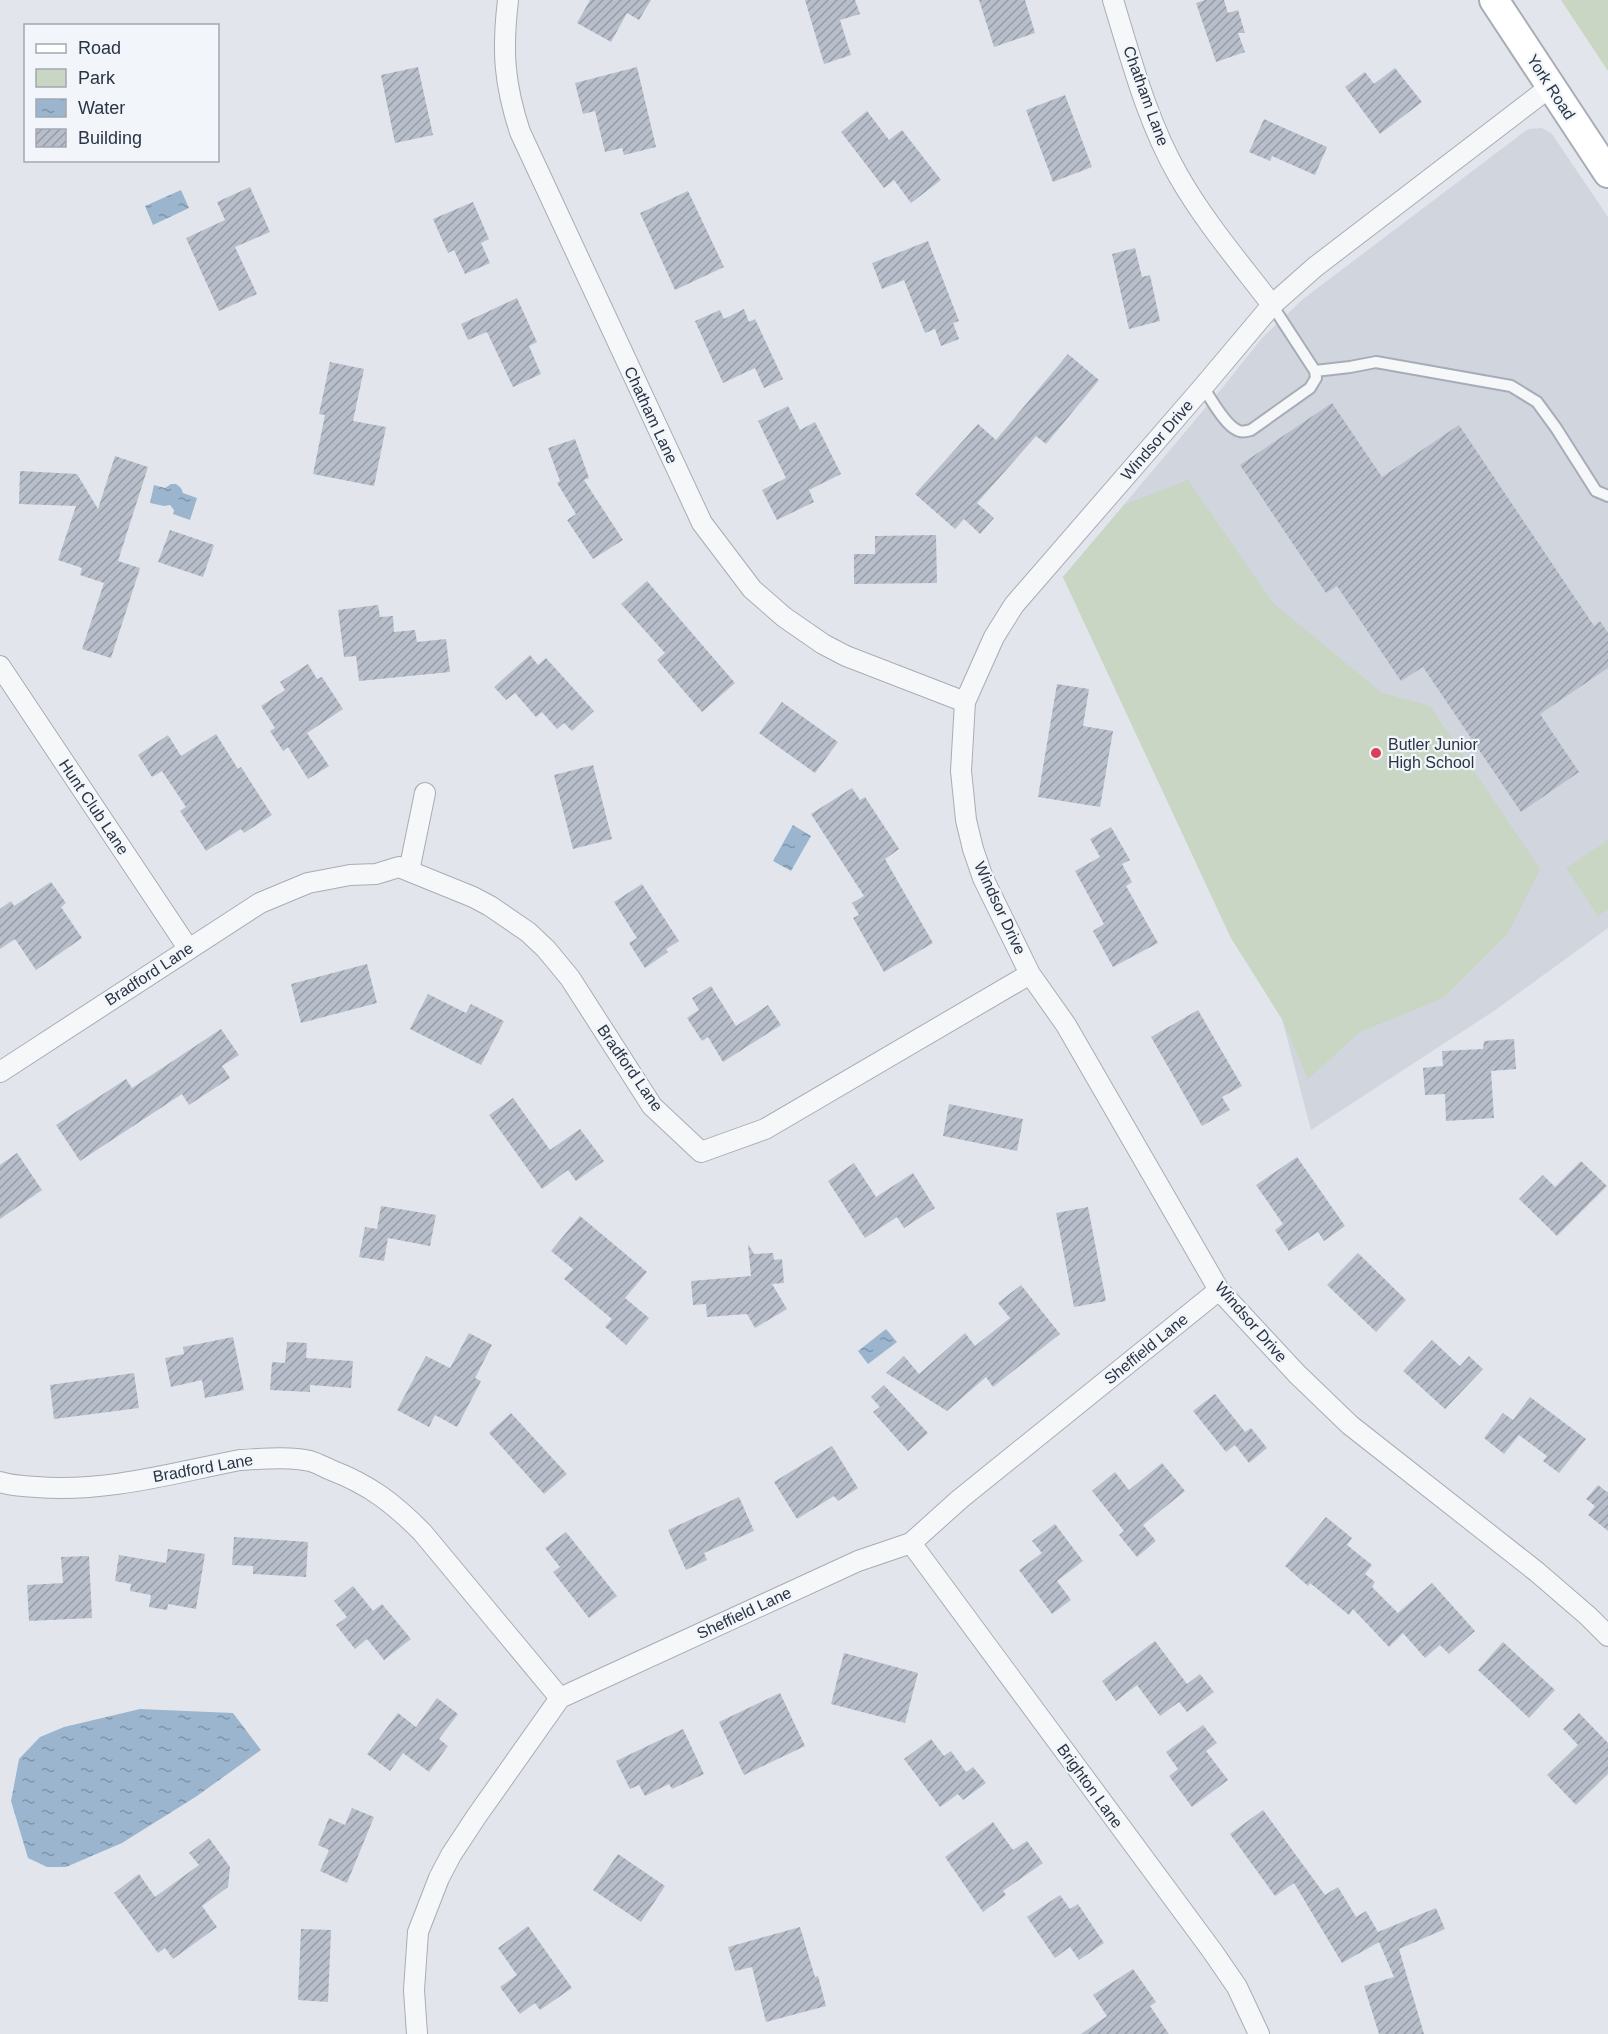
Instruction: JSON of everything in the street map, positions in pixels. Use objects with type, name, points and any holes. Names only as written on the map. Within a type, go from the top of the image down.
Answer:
[{"type":"main road","name":"York Road","points":[[1494,0],[1608,173]]},
{"type":"street","name":"Chatham Lane","points":[[508,0],[504,31],[505,77],[520,132],[702,523],[752,589],[790,622],[846,656],[965,702]]},
{"type":"street","name":"Chatham Lane","points":[[1113,0],[1155,130],[1178,175],[1193,200],[1272,305]]},
{"type":"street","name":"Windsor Drive","points":[[1550,87],[1315,267],[1272,305],[1014,605],[994,637],[965,702],[961,771],[966,820],[973,849],[983,878],[1030,974],[1066,1024],[1219,1290],[1297,1374],[1350,1425],[1537,1572],[1608,1636]]},
{"type":"street","name":"Hunt Club Lane","points":[[0,666],[188,948]]},
{"type":"street","points":[[409,871],[424,793]]},
{"type":"street","name":"Bradford Lane","points":[[0,1072],[250,908],[308,883],[350,875],[376,874],[399,867],[490,906],[546,949],[570,978],[652,1106],[701,1152],[765,1129],[1030,974]]},
{"type":"street","name":"Sheffield Lane","points":[[417,2034],[414,1990],[418,1932],[439,1878],[476,1817],[561,1698],[858,1561],[911,1543],[960,1499],[1219,1290]]},
{"type":"street","name":"Bradford Lane","points":[[0,1482],[8,1485],[58,1489],[96,1487],[240,1460],[264,1458],[309,1461],[354,1479],[376,1491],[398,1508],[422,1532],[561,1698]]},
{"type":"street","name":"Brighton Lane","points":[[911,1543],[1213,1952],[1237,1987],[1259,2034]]},
{"type":"lane","points":[[1203,387],[1225,420],[1235,430],[1242,432],[1251,430],[1310,388],[1316,378],[1315,371],[1272,305]]},
{"type":"lane","points":[[1315,371],[1376,362],[1511,386],[1537,402],[1596,491],[1608,496]]},
{"type":"shaded area","name":"Butler Junior High School","points":[[1542,128],[1552,134],[1608,217],[1608,928],[1494,1011],[1311,1130],[1282,1019],[1231,938],[1063,577],[1262,338],[1303,299],[1528,129]]},
{"type":"green space","points":[[1561,0],[1608,0],[1608,71]]},
{"type":"green space","points":[[1188,480],[1273,603],[1382,693],[1430,706],[1540,869],[1508,933],[1443,998],[1360,1032],[1308,1079],[1282,1019],[1231,938],[1063,577],[1124,505]]},
{"type":"green space","points":[[1608,840],[1608,909],[1598,916],[1566,868]]},
{"type":"water","points":[[181,190],[189,208],[153,225],[145,206]]},
{"type":"water","points":[[176,484],[183,493],[197,498],[190,520],[173,514],[174,510],[170,505],[150,503],[154,485],[165,488]]},
{"type":"water","points":[[793,825],[811,836],[791,871],[773,861]]},
{"type":"water","points":[[886,1329],[897,1342],[868,1364],[858,1351]]},
{"type":"water","points":[[140,1709],[233,1713],[261,1750],[197,1796],[122,1843],[66,1867],[47,1867],[28,1858],[11,1801],[19,1759],[40,1737],[64,1727]]},
{"type":"building","points":[[590,0],[651,0],[639,20],[627,13],[611,42],[577,23]]},
{"type":"building","points":[[805,0],[855,0],[860,14],[840,20],[851,55],[824,64]]},
{"type":"building","points":[[979,0],[1025,0],[1035,33],[994,47]]},
{"type":"building","points":[[1205,0],[1224,0],[1228,13],[1238,10],[1245,33],[1238,33],[1245,52],[1216,62],[1196,3]]},
{"type":"building","points":[[418,67],[433,135],[395,143],[381,75]]},
{"type":"building","points":[[637,67],[656,147],[624,155],[622,148],[605,152],[595,111],[583,114],[575,83]]},
{"type":"building","points":[[1395,68],[1422,102],[1380,134],[1345,87],[1365,72],[1374,84]]},
{"type":"building","points":[[1065,95],[1092,167],[1053,182],[1026,110]]},
{"type":"building","points":[[867,111],[889,140],[902,130],[941,180],[911,203],[894,180],[884,188],[841,132]]},
{"type":"building","points":[[1264,119],[1327,147],[1315,175],[1272,156],[1270,161],[1249,152]]},
{"type":"building","points":[[250,187],[270,232],[235,247],[257,294],[219,311],[186,238],[225,220],[217,202]]},
{"type":"building","points":[[688,191],[724,267],[675,290],[640,213]]},
{"type":"building","points":[[473,202],[489,239],[481,243],[490,263],[465,274],[454,250],[448,253],[433,219]]},
{"type":"building","points":[[928,241],[959,321],[953,323],[959,339],[941,346],[935,329],[925,333],[904,280],[882,289],[872,263]]},
{"type":"building","points":[[1135,248],[1142,277],[1150,275],[1160,321],[1129,329],[1112,254]]},
{"type":"building","points":[[517,298],[537,342],[529,346],[541,374],[513,387],[487,332],[468,340],[461,324]]},
{"type":"building","points":[[744,309],[749,322],[755,319],[783,379],[764,388],[755,368],[723,383],[695,321],[720,310],[724,319]]},
{"type":"building","points":[[1068,354],[1099,380],[1046,444],[1036,436],[977,503],[994,518],[980,534],[964,519],[955,529],[915,494],[978,424],[996,440]]},
{"type":"building","points":[[330,362],[364,369],[353,421],[386,427],[374,486],[313,474],[325,415],[319,414]]},
{"type":"building","points":[[1332,403],[1382,477],[1459,425],[1594,626],[1600,621],[1608,633],[1608,668],[1540,714],[1579,772],[1521,812],[1423,667],[1401,681],[1337,586],[1326,593],[1240,465]]},
{"type":"building","points":[[788,406],[800,430],[815,422],[841,474],[809,490],[814,502],[777,520],[762,490],[786,478],[758,421]]},
{"type":"building","points":[[575,439],[589,478],[584,480],[623,540],[593,559],[567,520],[576,514],[557,483],[560,481],[548,448]]},
{"type":"building","points":[[115,456],[148,467],[118,561],[140,568],[111,658],[82,649],[104,583],[80,575],[82,568],[58,560],[76,506],[19,504],[20,471],[77,474],[98,509]]},
{"type":"building","points":[[170,530],[214,545],[203,577],[158,562]]},
{"type":"building","points":[[936,535],[937,583],[854,584],[854,554],[875,554],[875,536]]},
{"type":"building","points":[[647,581],[735,683],[702,712],[657,660],[665,653],[621,604]]},
{"type":"building","points":[[378,605],[380,617],[393,616],[394,632],[415,630],[417,642],[446,639],[450,672],[359,681],[356,656],[344,657],[338,610]]},
{"type":"building","points":[[530,655],[538,665],[546,658],[594,711],[572,731],[564,723],[557,729],[542,712],[536,717],[515,693],[506,700],[494,687]]},
{"type":"building","points":[[308,664],[317,679],[322,677],[343,709],[307,733],[329,766],[308,779],[288,747],[283,751],[270,731],[275,728],[261,706],[285,690],[280,682]]},
{"type":"building","points":[[1057,684],[1089,689],[1083,726],[1113,731],[1100,807],[1038,797]]},
{"type":"building","points":[[782,702],[838,742],[815,773],[759,733]]},
{"type":"building","points":[[216,734],[238,769],[241,767],[272,815],[244,833],[241,829],[206,851],[180,811],[186,807],[162,771],[152,777],[138,755],[168,735],[181,756]]},
{"type":"building","points":[[593,765],[612,839],[573,849],[554,775]]},
{"type":"building","points":[[852,788],[860,800],[865,797],[899,849],[885,859],[933,943],[884,972],[853,918],[859,915],[852,903],[864,896],[811,814]]},
{"type":"building","points":[[1111,827],[1130,860],[1122,864],[1132,882],[1126,886],[1158,943],[1113,967],[1093,931],[1104,924],[1075,871],[1100,857],[1090,839]]},
{"type":"building","points":[[51,882],[66,903],[61,907],[82,938],[36,970],[15,939],[0,949],[0,909],[11,901],[14,906]]},
{"type":"building","points":[[642,884],[679,941],[666,949],[668,952],[645,968],[629,943],[637,938],[614,902]]},
{"type":"building","points":[[367,964],[377,1003],[301,1023],[291,984]]},
{"type":"building","points":[[711,986],[736,1026],[768,1005],[781,1025],[723,1062],[708,1037],[702,1041],[687,1018],[699,1010],[692,998]]},
{"type":"building","points":[[428,994],[466,1013],[471,1004],[504,1021],[481,1065],[410,1029]]},
{"type":"building","points":[[1198,1010],[1242,1086],[1222,1097],[1230,1110],[1202,1126],[1151,1037]]},
{"type":"building","points":[[221,1029],[239,1055],[222,1066],[230,1078],[189,1105],[182,1094],[80,1161],[56,1125],[126,1079],[132,1088]]},
{"type":"building","points":[[1514,1039],[1516,1069],[1491,1071],[1494,1118],[1446,1121],[1445,1094],[1425,1095],[1423,1068],[1443,1066],[1442,1051],[1483,1049],[1484,1041]]},
{"type":"building","points":[[513,1098],[550,1150],[580,1129],[604,1161],[576,1181],[568,1170],[542,1189],[489,1115]]},
{"type":"building","points":[[949,1104],[1023,1119],[1017,1151],[943,1136]]},
{"type":"building","points":[[17,1153],[42,1190],[0,1219],[0,1165]]},
{"type":"building","points":[[1297,1157],[1345,1226],[1324,1241],[1318,1232],[1289,1251],[1275,1230],[1283,1224],[1256,1185]]},
{"type":"building","points":[[1581,1161],[1607,1186],[1557,1236],[1519,1199],[1543,1175],[1555,1187]]},
{"type":"building","points":[[854,1163],[876,1197],[913,1173],[935,1208],[904,1228],[897,1217],[865,1238],[828,1181]]},
{"type":"building","points":[[381,1206],[436,1215],[430,1246],[388,1238],[384,1261],[359,1257],[365,1227],[377,1229]]},
{"type":"building","points":[[1088,1207],[1106,1301],[1074,1307],[1056,1213]]},
{"type":"building","points":[[580,1216],[647,1272],[625,1298],[649,1318],[626,1345],[605,1327],[612,1319],[564,1279],[573,1269],[551,1251]]},
{"type":"building","points":[[748,1244],[754,1254],[773,1253],[774,1260],[782,1259],[784,1283],[772,1284],[787,1309],[755,1328],[747,1314],[707,1317],[706,1304],[693,1305],[691,1281],[751,1276]]},
{"type":"building","points":[[1358,1253],[1406,1300],[1376,1332],[1327,1285]]},
{"type":"building","points":[[1021,1285],[1060,1334],[993,1387],[986,1377],[947,1411],[886,1373],[904,1356],[919,1374],[965,1333],[975,1346],[1010,1318],[998,1303]]},
{"type":"building","points":[[469,1333],[492,1345],[475,1378],[481,1381],[457,1427],[435,1415],[429,1427],[397,1410],[426,1356],[450,1368]]},
{"type":"building","points":[[233,1337],[244,1390],[205,1398],[202,1380],[171,1387],[165,1358],[184,1354],[183,1347]]},
{"type":"building","points":[[1432,1340],[1460,1366],[1469,1356],[1483,1369],[1445,1409],[1403,1371]]},
{"type":"building","points":[[287,1342],[307,1343],[306,1358],[353,1361],[351,1388],[310,1385],[310,1392],[270,1390],[272,1362],[285,1363]]},
{"type":"building","points":[[134,1373],[139,1408],[54,1419],[50,1385]]},
{"type":"building","points":[[884,1385],[928,1433],[908,1451],[873,1412],[880,1407],[871,1397]]},
{"type":"building","points":[[1215,1394],[1245,1432],[1251,1428],[1267,1448],[1249,1463],[1235,1445],[1226,1452],[1193,1411]]},
{"type":"building","points":[[1530,1397],[1586,1439],[1559,1473],[1543,1461],[1547,1456],[1519,1435],[1504,1454],[1484,1438],[1503,1413],[1513,1420]]},
{"type":"building","points":[[511,1413],[567,1474],[544,1494],[489,1433]]},
{"type":"building","points":[[832,1446],[858,1488],[838,1501],[834,1496],[797,1519],[774,1482]]},
{"type":"building","points":[[1162,1463],[1185,1491],[1143,1525],[1156,1541],[1137,1557],[1119,1535],[1124,1531],[1092,1491],[1115,1472],[1129,1490]]},
{"type":"building","points":[[1598,1485],[1608,1491],[1608,1531],[1588,1515],[1595,1506],[1586,1499]]},
{"type":"building","points":[[739,1497],[754,1531],[704,1553],[707,1560],[686,1570],[668,1530]]},
{"type":"building","points":[[1326,1517],[1352,1538],[1347,1545],[1372,1565],[1365,1574],[1375,1582],[1372,1587],[1398,1613],[1432,1583],[1475,1631],[1449,1654],[1440,1645],[1425,1658],[1403,1633],[1389,1647],[1353,1609],[1349,1615],[1310,1583],[1308,1586],[1285,1566]]},
{"type":"building","points":[[1055,1524],[1083,1561],[1057,1581],[1071,1600],[1052,1614],[1019,1570],[1042,1553],[1032,1541]]},
{"type":"building","points":[[566,1532],[617,1596],[589,1618],[553,1572],[560,1567],[545,1548]]},
{"type":"building","points":[[234,1537],[308,1542],[306,1577],[253,1574],[253,1566],[232,1565]]},
{"type":"building","points":[[168,1549],[205,1554],[196,1609],[168,1604],[167,1610],[149,1607],[151,1595],[130,1591],[131,1584],[115,1581],[119,1555],[166,1563]]},
{"type":"building","points":[[89,1556],[92,1618],[29,1621],[27,1585],[63,1583],[61,1557]]},
{"type":"building","points":[[353,1586],[373,1611],[382,1604],[411,1639],[384,1660],[367,1639],[355,1649],[336,1625],[347,1617],[334,1601]]},
{"type":"building","points":[[1155,1641],[1187,1684],[1200,1674],[1214,1692],[1187,1712],[1179,1702],[1160,1716],[1137,1685],[1116,1701],[1102,1681]]},
{"type":"building","points":[[1503,1642],[1555,1690],[1529,1718],[1478,1670]]},
{"type":"building","points":[[844,1653],[918,1673],[905,1723],[831,1704]]},
{"type":"building","points":[[780,1693],[805,1746],[744,1775],[719,1722]]},
{"type":"building","points":[[437,1698],[458,1714],[439,1739],[448,1746],[429,1772],[403,1753],[390,1771],[367,1754],[398,1713],[416,1727]]},
{"type":"building","points":[[1579,1713],[1608,1743],[1608,1774],[1576,1805],[1547,1775],[1578,1745],[1563,1729]]},
{"type":"building","points":[[1203,1725],[1217,1743],[1206,1751],[1228,1780],[1192,1807],[1169,1776],[1178,1769],[1166,1752]]},
{"type":"building","points":[[683,1729],[704,1774],[672,1789],[669,1784],[645,1796],[639,1785],[630,1789],[616,1761]]},
{"type":"building","points":[[931,1739],[944,1756],[951,1751],[966,1772],[973,1767],[986,1783],[963,1800],[958,1794],[940,1807],[904,1759]]},
{"type":"building","points":[[352,1808],[374,1817],[347,1883],[320,1871],[329,1850],[318,1845],[329,1818],[345,1825]]},
{"type":"building","points":[[1263,1810],[1325,1895],[1338,1887],[1356,1917],[1366,1911],[1378,1932],[1436,1908],[1445,1929],[1399,1949],[1424,2034],[1379,2034],[1364,1986],[1394,1977],[1379,1942],[1342,1963],[1294,1883],[1275,1896],[1230,1834]]},
{"type":"building","points":[[993,1822],[1013,1850],[1027,1841],[1043,1863],[1003,1891],[1006,1895],[983,1912],[945,1857]]},
{"type":"building","points":[[209,1838],[230,1867],[228,1887],[202,1906],[217,1927],[173,1959],[165,1948],[158,1953],[114,1893],[139,1874],[155,1897],[199,1865],[189,1853]]},
{"type":"building","points":[[618,1854],[665,1886],[641,1922],[593,1890]]},
{"type":"building","points":[[1060,1895],[1070,1909],[1078,1904],[1104,1943],[1079,1960],[1070,1947],[1055,1958],[1027,1917]]},
{"type":"building","points":[[528,1926],[572,1988],[540,2010],[535,2003],[520,2014],[500,1987],[517,1975],[498,1948]]},
{"type":"building","points":[[800,1927],[826,2006],[766,2022],[752,1967],[735,1971],[728,1947]]},
{"type":"building","points":[[301,1929],[331,1930],[328,2002],[298,2000]]},
{"type":"building","points":[[1133,1969],[1156,2002],[1150,2006],[1169,2034],[1081,2034],[1107,2016],[1093,1995]]},
{"type":"place","name":"Butler Junior High School","points":[[1376,753]]}]
